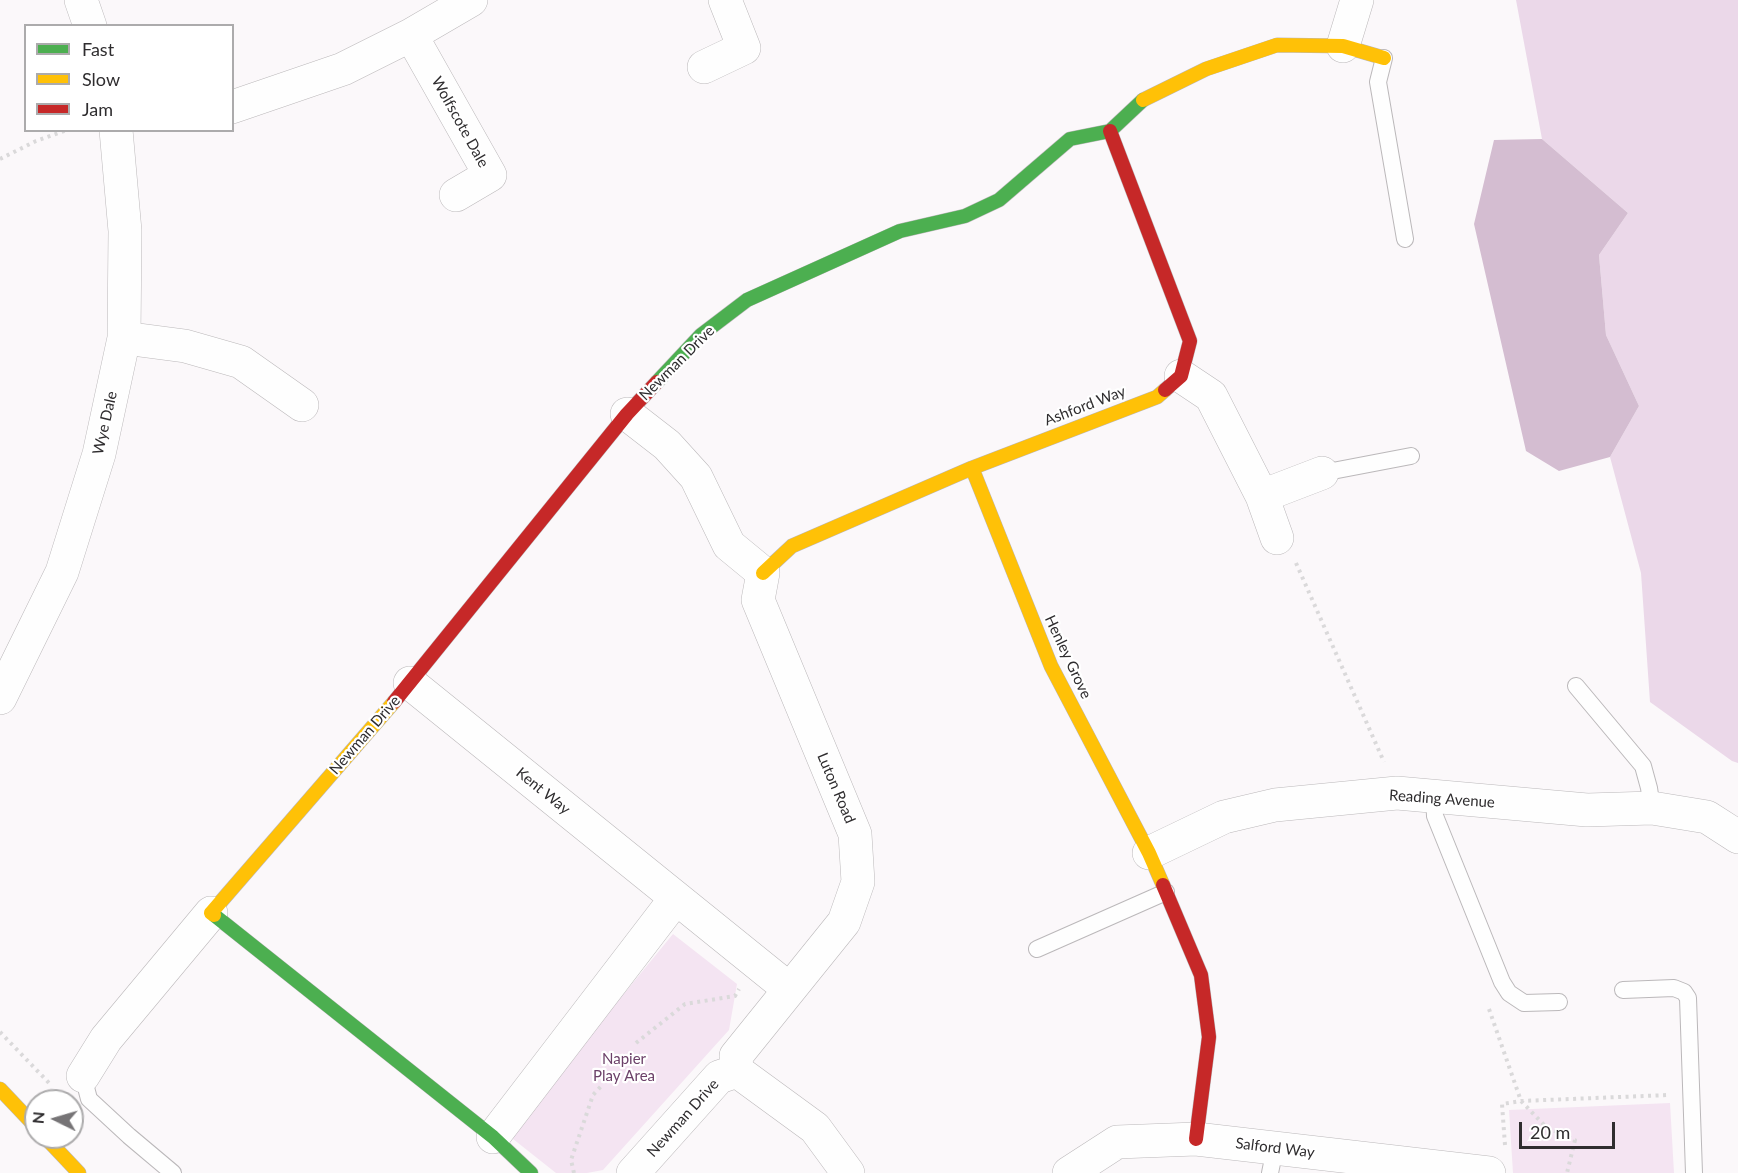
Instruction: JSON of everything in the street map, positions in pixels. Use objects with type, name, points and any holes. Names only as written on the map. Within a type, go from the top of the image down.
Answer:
[{"type":"street","points":[[81,0],[89,24]]},
{"type":"street","points":[[234,106],[343,69],[411,35],[471,0]]},
{"type":"street","points":[[704,67],[744,48],[725,0]]},
{"type":"street","points":[[1343,46],[1357,0]]},
{"type":"street","name":"Wolfscote Dale","points":[[411,35],[490,176],[456,195]]},
{"type":"street","points":[[1277,537],[1262,496],[1210,396],[1181,376],[1190,341],[1110,131],[1142,101],[1206,69],[1277,45],[1343,46],[1384,58]]},
{"type":"street","name":"Newman Drive","points":[[70,1084],[211,914],[410,683],[627,414],[701,335],[747,300],[900,231],[965,216],[999,200],[1070,139],[1110,131]]},
{"type":"street","name":"Wye Dale","points":[[4,677],[62,572],[99,454],[124,338],[125,231],[116,132]]},
{"type":"street","points":[[124,338],[185,346],[241,362],[302,405]]},
{"type":"street","name":"Ashford Way","points":[[763,573],[792,546],[972,468],[1157,397],[1181,376]]},
{"type":"street","points":[[627,414],[667,445],[696,477],[729,545],[763,573]]},
{"type":"street","name":"Henley Grove","points":[[972,468],[1051,666],[1149,853],[1201,975],[1209,1037],[1196,1139]]},
{"type":"street","points":[[1262,496],[1322,473]]},
{"type":"street","name":"Luton Road","points":[[737,1071],[735,1056],[844,922],[858,882],[855,834],[758,600],[763,573]]},
{"type":"street","name":"Kent Way","points":[[410,683],[789,990]]},
{"type":"street","name":"Reading Avenue","points":[[1149,853],[1224,817],[1275,805],[1397,794],[1587,810],[1652,808],[1707,817],[1738,837]]},
{"type":"street","points":[[493,1137],[676,898]]},
{"type":"street","points":[[211,914],[493,1137],[531,1173]]},
{"type":"street","points":[[737,1071],[815,1128],[848,1173]]},
{"type":"street","name":"Newman Drive","points":[[633,1173],[719,1077],[737,1071]]},
{"type":"street","points":[[0,1089],[24,1114]]},
{"type":"street","name":"Salford Way","points":[[1069,1173],[1116,1143],[1196,1139],[1272,1161],[1378,1167],[1497,1162]]},
{"type":"street","points":[[56,1149],[79,1173]]},
{"type":"lane","points":[[1384,58],[1378,82],[1405,239]]},
{"type":"lane","points":[[1322,473],[1411,456]]},
{"type":"lane","points":[[1576,686],[1643,766],[1650,788],[1652,808]]},
{"type":"lane","points":[[1434,796],[1435,816],[1502,982],[1509,993],[1524,1004],[1559,1002]]},
{"type":"lane","points":[[1037,949],[1166,892]]},
{"type":"lane","points":[[1623,990],[1674,988],[1684,992],[1688,998],[1694,1173]]},
{"type":"lane","points":[[70,1084],[173,1173]]},
{"type":"path","points":[[0,159],[36,141],[61,132]]},
{"type":"path","points":[[1277,537],[1288,544],[1397,794]]},
{"type":"path","points":[[636,1043],[685,1004],[735,996],[757,964]]},
{"type":"path","points":[[0,1032],[70,1084]]},
{"type":"path","points":[[574,1173],[572,1160],[593,1095],[603,1084]]},
{"type":"path","points":[[1497,1162],[1502,1104],[1521,1101],[1676,1095]]},
{"type":"path","points":[[1521,1101],[1546,1127],[1575,1140],[1567,1173]]},
{"type":"green space","name":"Napier Play Area","points":[[673,934],[737,984],[729,1030],[603,1170],[587,1173],[556,1173],[508,1135]]},
{"type":"green space","points":[[1670,1103],[1674,1173],[1513,1173],[1509,1110]]},
{"type":"shaded area","points":[[1516,0],[1738,0],[1738,763],[1650,702],[1641,573],[1610,457],[1639,406],[1606,335],[1599,255],[1628,213],[1542,139]]},
{"type":"shaded area","points":[[1542,139],[1628,213],[1599,255],[1606,335],[1639,406],[1610,457],[1559,471],[1526,451],[1474,224],[1494,140]]},
{"type":"traffic: fast","points":[[657,382],[701,335],[747,300],[900,231],[965,216],[999,200],[1070,139],[1110,131],[1143,100]]},
{"type":"traffic: fast","points":[[214,915],[493,1137],[531,1173]]},
{"type":"traffic: slow","points":[[1143,100],[1206,69],[1277,45],[1343,46],[1384,58]]},
{"type":"traffic: slow","points":[[763,573],[792,546],[972,468],[1157,397],[1165,390]]},
{"type":"traffic: slow","points":[[972,468],[1051,666],[1149,853],[1163,885]]},
{"type":"traffic: slow","points":[[214,915],[211,913],[394,702]]},
{"type":"traffic: slow","points":[[0,1089],[24,1114]]},
{"type":"traffic: slow","points":[[56,1149],[79,1173]]},
{"type":"traffic: jam","points":[[1110,131],[1190,341],[1181,376],[1165,390]]},
{"type":"traffic: jam","points":[[394,702],[627,414],[657,382]]},
{"type":"traffic: jam","points":[[1163,885],[1201,975],[1209,1037],[1196,1139]]}]
